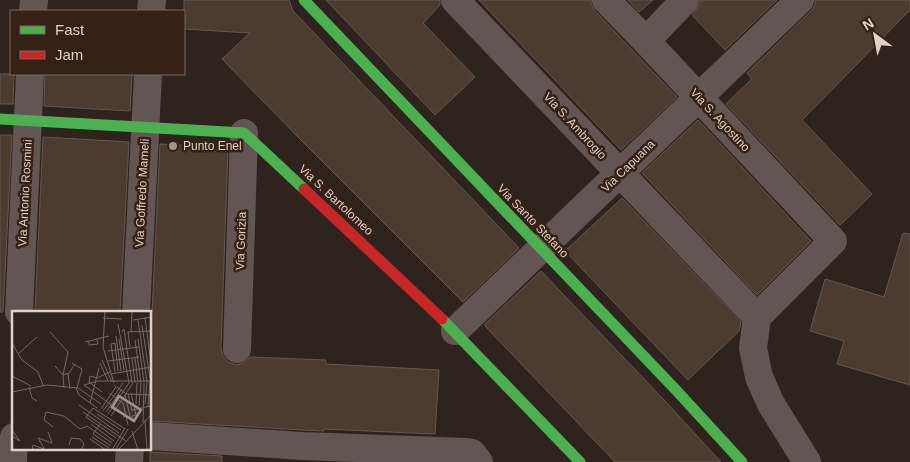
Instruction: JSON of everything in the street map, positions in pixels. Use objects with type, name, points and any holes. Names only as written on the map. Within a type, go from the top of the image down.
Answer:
[{"type":"street","name":"Via Santo Stefano","points":[[304,0],[676,390],[742,462]]},
{"type":"street","name":"Via S. Ambrogio","points":[[455,0],[757,317]]},
{"type":"street","name":"Via S. Agostino","points":[[606,0],[833,241],[757,317]]},
{"type":"street","name":"Via Capuana","points":[[455,331],[800,0]]},
{"type":"street","points":[[646,41],[674,4]]},
{"type":"street","name":"Via Antonio Rosmini","points":[[19,311],[30,75]]},
{"type":"street","name":"Via Goffredo Mameli","points":[[136,311],[148,75]]},
{"type":"street","points":[[0,119],[244,133]]},
{"type":"street","name":"Via S. Bartolomeo","points":[[244,133],[455,331],[580,462]]},
{"type":"street","name":"Via Gorizia","points":[[237,349],[244,133]]},
{"type":"street","points":[[757,317],[753,348],[759,377],[771,404],[808,462]]},
{"type":"street","points":[[151,436],[224,441],[307,454],[467,452],[472,453],[479,462]]},
{"type":"street","points":[[224,441],[241,462]]},
{"type":"building","points":[[184,0],[289,0],[293,11],[519,248],[463,302],[222,59],[250,33],[185,29]]},
{"type":"building","points":[[326,0],[440,0],[440,5],[423,23],[475,77],[435,115]]},
{"type":"building","points":[[479,0],[591,0],[595,11],[677,97],[621,150]]},
{"type":"building","points":[[628,0],[653,0],[639,12]]},
{"type":"building","points":[[700,0],[777,0],[725,50],[692,15],[700,4]]},
{"type":"building","points":[[815,0],[910,0],[910,10],[802,120],[872,194],[840,225],[726,104],[752,79],[747,73],[811,11],[815,5]]},
{"type":"building","points":[[0,74],[14,75],[13,104],[0,104]]},
{"type":"building","points":[[45,75],[132,75],[130,111],[44,106]]},
{"type":"building","points":[[698,120],[811,241],[757,295],[642,173]]},
{"type":"building","points":[[0,135],[12,135],[3,312],[0,312]]},
{"type":"building","points":[[43,137],[129,142],[120,311],[35,311]]},
{"type":"building","points":[[160,144],[228,148],[221,348],[223,356],[228,362],[237,365],[245,362],[250,357],[326,360],[326,364],[439,370],[435,434],[324,429],[324,431],[151,421],[152,313]]},
{"type":"building","points":[[622,198],[741,322],[739,331],[688,380],[565,251]]},
{"type":"building","points":[[903,233],[910,234],[910,385],[837,364],[844,341],[810,331],[825,279],[884,297]]},
{"type":"building","points":[[541,271],[721,462],[615,462],[485,326]]},
{"type":"building","points":[[150,452],[222,456],[222,462],[150,462]]},
{"type":"traffic: fast","points":[[304,0],[676,390],[742,462]]},
{"type":"traffic: fast","points":[[0,119],[244,133],[304,189]]},
{"type":"traffic: fast","points":[[442,319],[580,462]]},
{"type":"traffic: jam","points":[[304,189],[442,319]]},
{"type":"place","name":"Punto Enel","points":[[173,146]]}]
